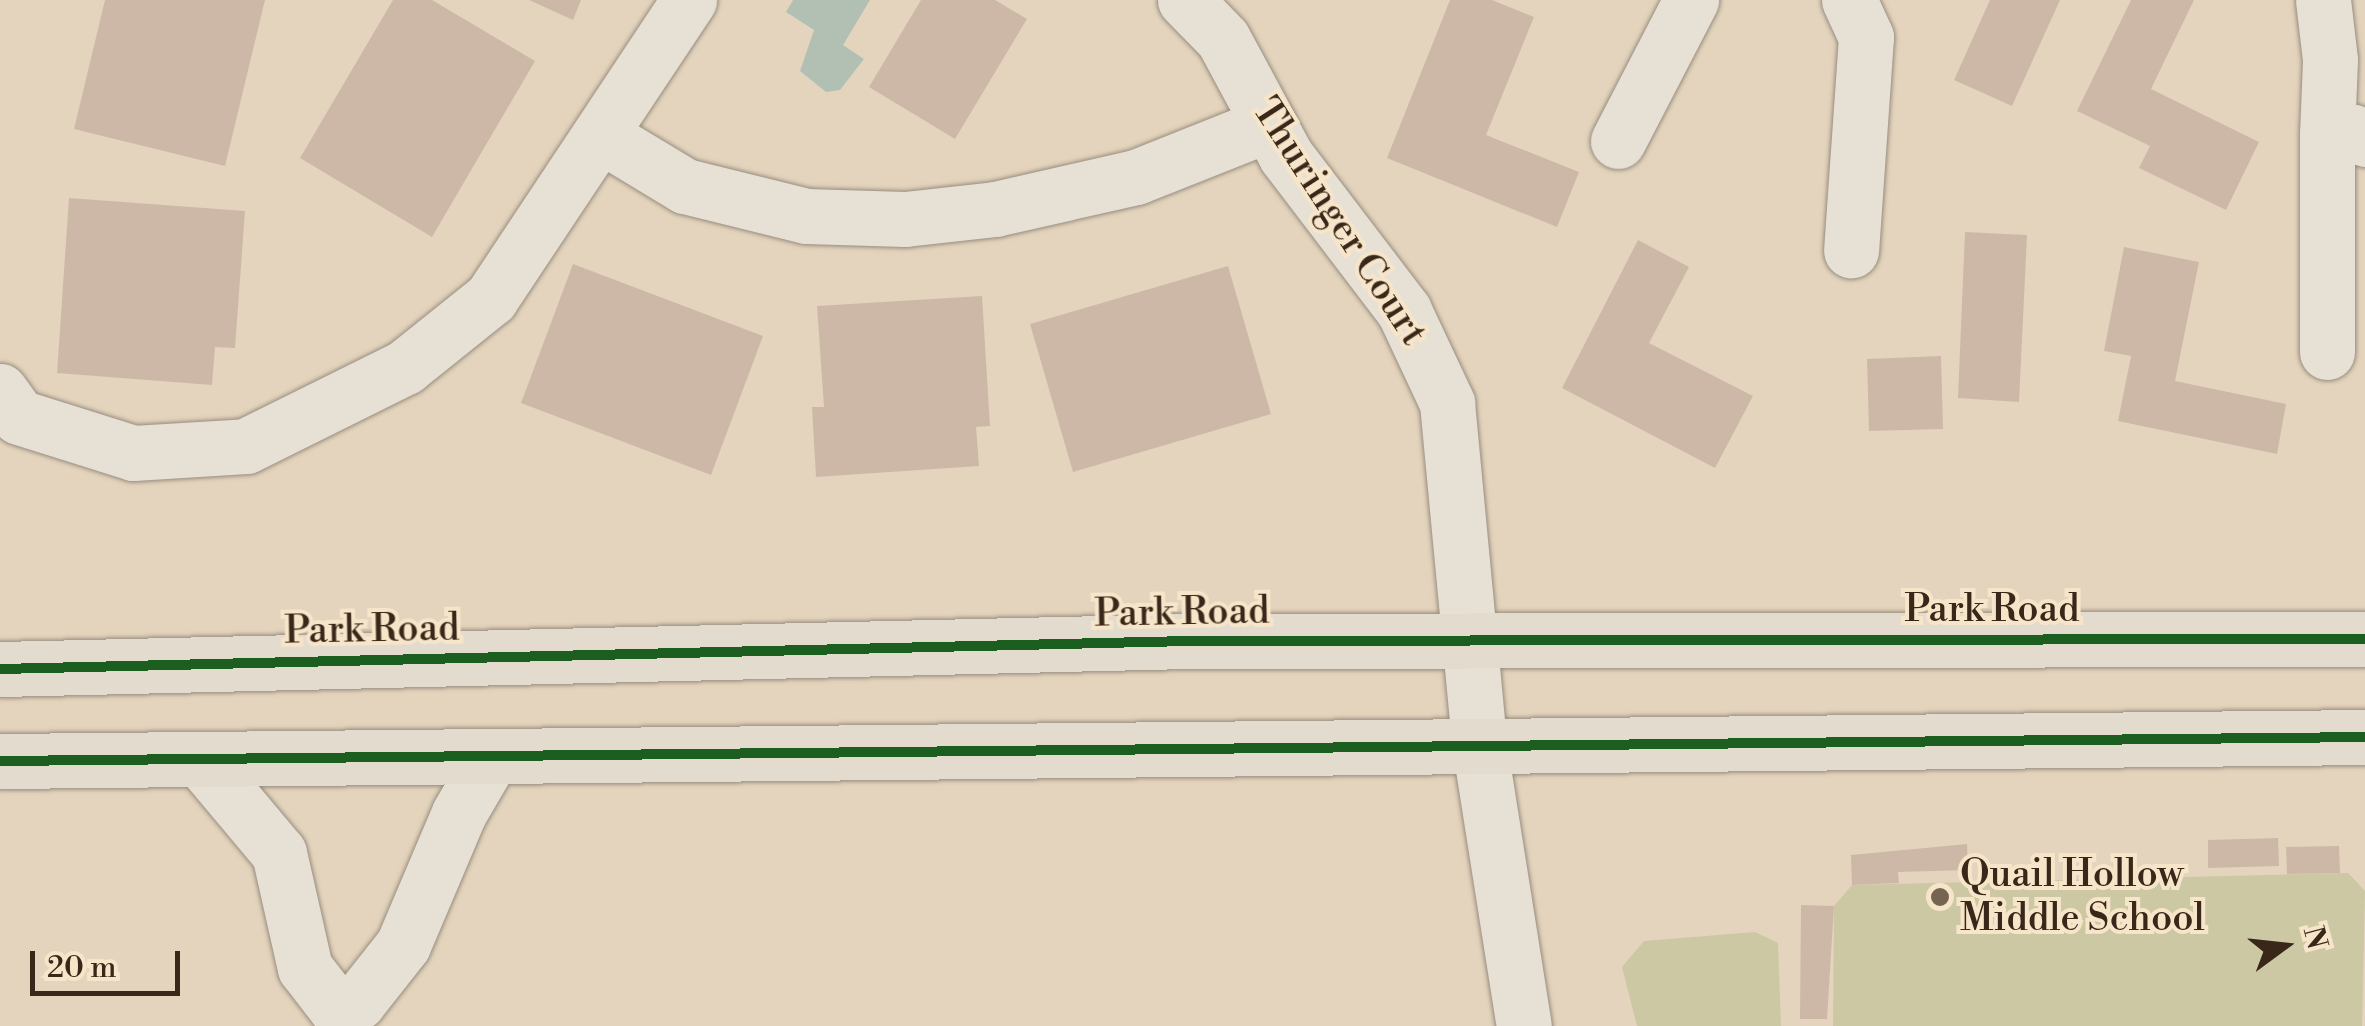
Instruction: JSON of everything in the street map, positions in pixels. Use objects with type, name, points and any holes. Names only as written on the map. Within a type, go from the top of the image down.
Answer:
[{"type":"main road","name":"Park Road","points":[[0,669],[1188,641],[2365,639]]},
{"type":"main road","points":[[0,760],[2365,737]]},
{"type":"street","points":[[0,391],[19,418],[133,453],[246,446],[405,368],[491,298],[689,0]]},
{"type":"street","name":"Thuringer Court","points":[[1185,0],[1222,39],[1318,202],[1404,311],[1436,372],[1454,436],[1479,743],[1524,1026]]},
{"type":"street","points":[[1618,141],[1691,0]]},
{"type":"street","points":[[1849,0],[1866,36],[1851,250]]},
{"type":"street","points":[[2323,0],[2330,60],[2346,137],[2326,352]]},
{"type":"street","points":[[602,136],[685,186],[806,216],[905,220],[996,209],[1136,177],[1269,124]]},
{"type":"street","points":[[200,759],[279,853],[304,968],[338,1017],[358,1002],[403,945],[458,813],[491,758]]},
{"type":"shaded area","points":[[793,0],[870,0],[843,45],[864,59],[840,90],[826,92],[800,71],[814,30],[786,12]]},
{"type":"shaded area","points":[[2348,873],[2365,891],[2362,1026],[1833,1026],[1834,906],[1852,885]]},
{"type":"shaded area","points":[[1755,932],[1778,943],[1781,1026],[1637,1026],[1622,967],[1644,941]]},
{"type":"building","points":[[105,0],[265,0],[225,166],[74,129]]},
{"type":"building","points":[[393,0],[432,0],[535,61],[432,237],[300,158]]},
{"type":"building","points":[[529,0],[581,0],[573,20]]},
{"type":"building","points":[[921,0],[995,0],[1027,19],[955,139],[869,87]]},
{"type":"building","points":[[1450,0],[1492,0],[1534,17],[1486,135],[1579,172],[1557,227],[1387,158]]},
{"type":"building","points":[[1990,0],[2060,0],[2012,106],[1954,80]]},
{"type":"building","points":[[2131,0],[2194,0],[2151,89],[2259,142],[2226,210],[2139,168],[2150,146],[2077,111]]},
{"type":"building","points":[[69,198],[245,211],[235,348],[215,347],[212,385],[57,373]]},
{"type":"building","points":[[1965,232],[2027,235],[2019,402],[1958,398]]},
{"type":"building","points":[[1638,240],[1689,267],[1649,343],[1753,396],[1715,468],[1562,388]]},
{"type":"building","points":[[2124,247],[2199,262],[2175,381],[2286,404],[2277,454],[2118,421],[2131,356],[2104,351]]},
{"type":"building","points":[[573,264],[763,336],[711,475],[521,403]]},
{"type":"building","points":[[1228,266],[1271,414],[1073,472],[1030,324]]},
{"type":"building","points":[[982,296],[990,426],[976,427],[979,466],[816,477],[812,407],[824,407],[817,306]]},
{"type":"building","points":[[1941,356],[1943,429],[1869,431],[1867,359]]},
{"type":"building","points":[[2278,838],[2279,866],[2208,868],[2208,840]]},
{"type":"building","points":[[1967,844],[1968,870],[1898,872],[1899,883],[1852,885],[1851,855]]},
{"type":"building","points":[[2339,846],[2340,873],[2287,874],[2286,847]]},
{"type":"building","points":[[1801,905],[1834,906],[1827,1019],[1800,1019]]},
{"type":"cycle path","points":[[0,669],[1188,641],[2365,639]]},
{"type":"cycle path","points":[[0,761],[2365,737]]},
{"type":"place","name":"Quail Hollow Middle School","points":[[1940,897]]}]
